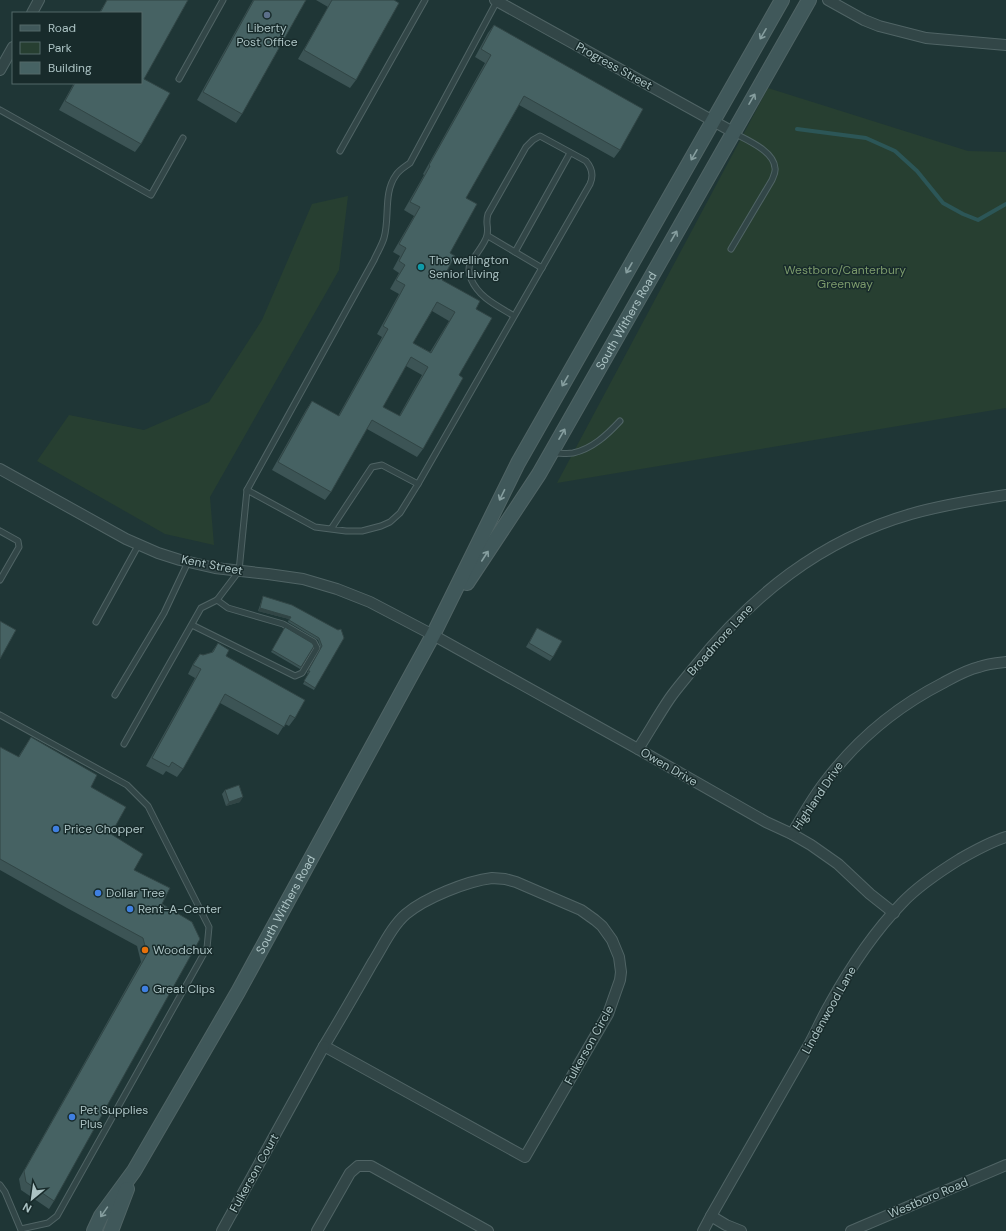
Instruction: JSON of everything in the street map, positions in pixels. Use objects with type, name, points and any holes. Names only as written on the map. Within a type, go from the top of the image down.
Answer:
[{"type":"main road","name":"South Withers Road","points":[[94,1231],[101,1216],[134,1171],[241,985],[433,635],[518,463],[782,0]]},
{"type":"main road","name":"South Withers Road","points":[[433,635],[539,474],[809,0]]},
{"type":"main road","name":"South Withers Road","points":[[111,1231],[134,1171]]},
{"type":"street","points":[[33,12],[40,0]]},
{"type":"street","name":"Progress Street","points":[[496,0],[733,132]]},
{"type":"street","points":[[828,0],[864,20],[880,26],[926,38],[1006,45]]},
{"type":"street","points":[[0,70],[12,49]]},
{"type":"street","name":"Kent Street","points":[[0,469],[126,539],[158,553],[215,568],[268,574],[303,580],[337,589],[370,602],[433,635]]},
{"type":"street","name":"Broadmore Lane","points":[[638,749],[671,697],[718,639],[770,588],[794,571],[827,550],[883,523],[938,506],[1006,495]]},
{"type":"street","name":"Owen Drive","points":[[433,635],[766,822],[811,845],[838,864],[870,894],[894,913]]},
{"type":"street","name":"Highland Drive","points":[[792,834],[811,802],[842,760],[895,712],[925,692],[960,674],[979,666],[1006,662]]},
{"type":"street","name":"Lindenwood Lane","points":[[703,1231],[809,1045],[844,979],[886,920],[918,888],[944,869],[972,852],[1006,837]]},
{"type":"street","name":"Fulkerson Circle","points":[[286,1114],[324,1046],[391,932],[406,914],[432,898],[476,881],[492,878],[516,882],[581,910],[588,915],[602,926],[612,940],[619,957],[620,980],[608,1014],[525,1157],[324,1046]]},
{"type":"street","name":"Fulkerson Court","points":[[222,1231],[286,1114]]},
{"type":"street","name":"Westboro Road","points":[[851,1231],[1006,1165]]},
{"type":"street","points":[[317,1231],[350,1173],[358,1166],[371,1166],[488,1231]]},
{"type":"street","points":[[711,1216],[726,1225],[741,1231]]},
{"type":"lane","points":[[179,79],[222,0]]},
{"type":"lane","points":[[340,151],[425,0]]},
{"type":"lane","points":[[124,744],[201,608],[216,600],[239,571],[247,490],[374,260],[384,238],[389,191],[397,173],[410,163],[496,0]]},
{"type":"lane","points":[[0,110],[151,196],[183,138]]},
{"type":"lane","points":[[731,249],[772,180],[776,169],[772,158],[762,149],[733,132]]},
{"type":"lane","points":[[247,490],[315,527],[346,531],[362,531],[390,522],[400,513],[418,484],[590,184],[592,179],[591,167],[586,161],[540,136],[526,147],[488,214],[486,220],[488,236],[470,264],[469,270],[470,276],[477,290],[484,298],[514,316]]},
{"type":"lane","points":[[515,252],[570,153]]},
{"type":"lane","points":[[488,236],[542,268]]},
{"type":"lane","points":[[551,453],[572,453],[587,448],[605,437],[620,421]]},
{"type":"lane","points":[[331,529],[372,468],[382,465],[418,484]]},
{"type":"lane","points":[[0,531],[18,541],[19,547],[0,580]]},
{"type":"lane","points":[[96,622],[139,544]]},
{"type":"lane","points":[[115,695],[164,612],[188,562]]},
{"type":"lane","points":[[192,625],[295,676],[302,673],[317,648],[314,642],[282,624],[228,608],[216,600]]},
{"type":"lane","points":[[0,715],[127,785],[148,806],[209,928],[207,948],[57,1216],[48,1223],[21,1230],[5,1192],[0,1186]]},
{"type":"green space","name":"Westboro/Canterbury Greenway","points":[[768,88],[968,151],[1006,152],[1006,408],[557,483]]},
{"type":"green space","points":[[348,196],[339,270],[210,497],[214,545],[165,534],[37,461],[69,415],[144,430],[209,402],[262,320],[312,204]]},
{"type":"building","points":[[107,0],[188,0],[144,79],[170,93],[141,144],[65,101],[74,84],[142,84],[142,12],[101,12]]},
{"type":"building","points":[[254,0],[306,0],[242,114],[203,92]]},
{"type":"building","points":[[332,0],[394,0],[399,3],[356,80],[304,50]]},
{"type":"building","name":"The wellington Senior Living","points":[[494,25],[643,109],[620,150],[524,96],[466,198],[477,204],[450,253],[455,256],[442,280],[480,301],[476,309],[492,318],[459,375],[463,378],[423,449],[372,420],[331,492],[278,462],[312,401],[339,416],[388,329],[383,326],[405,285],[396,280],[405,265],[399,261],[406,248],[399,244],[420,207],[410,202],[430,166],[429,165],[491,55],[481,49]],"holes":[[[437,302],[455,312],[431,353],[413,343]],[[411,357],[428,367],[400,416],[383,407]]]},
{"type":"building","points":[[263,596],[292,605],[338,630],[341,629],[344,638],[315,688],[304,681],[322,646],[319,638],[289,620],[291,617],[260,608]]},
{"type":"building","points":[[0,621],[16,630],[0,659]]},
{"type":"building","points":[[285,627],[312,643],[314,646],[301,667],[272,650]]},
{"type":"building","points":[[537,628],[562,641],[553,657],[529,643]]},
{"type":"building","points":[[218,643],[229,650],[226,656],[305,700],[295,718],[290,715],[284,727],[225,694],[183,769],[172,762],[169,767],[152,758],[201,669],[193,665],[200,654],[203,655],[213,652]]},
{"type":"building","points":[[31,737],[97,775],[91,787],[126,807],[111,834],[143,854],[134,870],[170,888],[162,904],[192,922],[200,939],[54,1201],[26,1182],[24,1171],[147,954],[143,938],[0,859],[0,747],[19,757]]},
{"type":"building","points":[[239,785],[243,797],[229,802],[225,790]]},
{"type":"waterway","points":[[797,129],[866,138],[895,151],[917,171],[943,203],[978,220],[1006,204]]},
{"type":"place","name":"Liberty Post Office","points":[[267,15]]},
{"type":"place","name":"The wellington Senior Living","points":[[421,267]]},
{"type":"place","name":"Price Chopper","points":[[56,829]]},
{"type":"place","name":"Dollar Tree","points":[[98,893]]},
{"type":"place","name":"Rent-A-Center","points":[[130,909]]},
{"type":"place","name":"Woodchux","points":[[145,950]]},
{"type":"place","name":"Great Clips","points":[[145,989]]},
{"type":"place","name":"Pet Supplies Plus","points":[[72,1117]]}]
